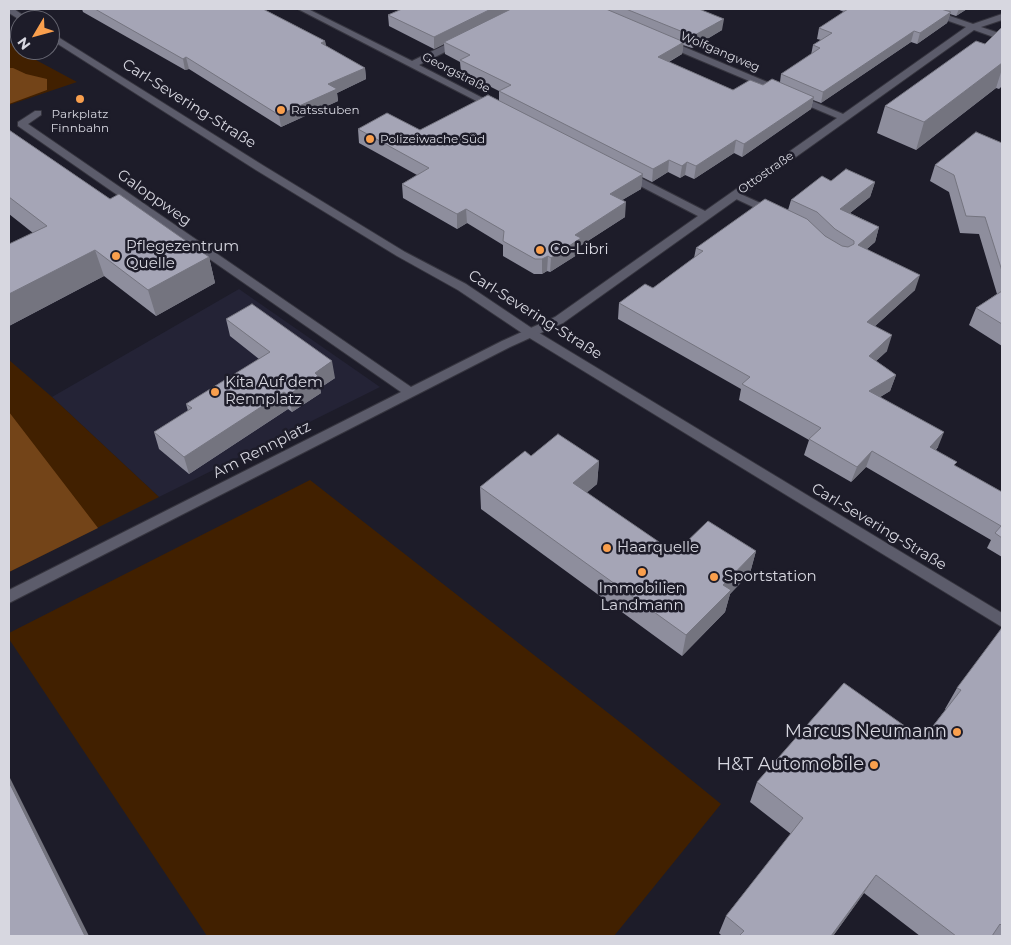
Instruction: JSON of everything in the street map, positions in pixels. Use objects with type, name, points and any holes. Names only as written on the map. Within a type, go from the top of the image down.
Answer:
[{"type":"street","name":"Georgstraße","points":[[302,9],[507,114]]},
{"type":"street","points":[[923,9],[1002,37]]},
{"type":"street","name":"Ottostraße","points":[[532,334],[559,320],[972,27],[1002,17]]},
{"type":"street","points":[[412,64],[473,34]]},
{"type":"street","name":"Wolfgangweg","points":[[659,40],[844,118]]},
{"type":"street","name":"Carl-Severing-Straße","points":[[60,41],[260,168],[401,254],[450,280],[532,334],[1002,621]]},
{"type":"street","name":"Galoppweg","points":[[38,113],[21,124],[411,393]]},
{"type":"street","points":[[619,172],[706,216]]},
{"type":"street","points":[[736,194],[788,220]]},
{"type":"street","name":"Am Rennplatz","points":[[9,597],[411,393],[532,334]]},
{"type":"shaded area","points":[[9,42],[10,60],[36,60],[77,82],[9,105]]},
{"type":"shaded area","points":[[9,68],[47,79],[47,90],[9,104]]},
{"type":"shaded area","name":"Kita Auf dem Rennplatz","points":[[239,289],[380,387],[159,497],[52,397]]},
{"type":"shaded area","points":[[9,360],[52,397],[159,497],[9,572]]},
{"type":"shaded area","points":[[9,412],[98,528],[9,572]]},
{"type":"shaded area","points":[[310,480],[630,730],[721,804],[614,936],[207,936],[9,639],[9,633]]},
{"type":"building","points":[[95,9],[263,9],[325,41],[321,43],[365,68],[328,84],[337,89],[279,115],[186,57],[183,59]]},
{"type":"building","points":[[402,9],[491,9],[434,37],[388,15]]},
{"type":"building","points":[[511,9],[606,9],[684,42],[658,57],[733,90],[750,80],[763,85],[772,79],[814,97],[744,144],[736,140],[696,166],[687,162],[682,166],[669,160],[653,169],[499,91],[511,85],[460,60],[470,55],[444,42]]},
{"type":"building","points":[[626,9],[699,9],[724,19],[693,36]]},
{"type":"building","points":[[848,9],[941,9],[951,12],[920,33],[914,31],[823,92],[781,74],[820,48],[813,45],[832,33],[819,28]]},
{"type":"building","points":[[1002,27],[1002,63],[924,122],[885,106],[976,41],[985,44]]},
{"type":"building","points":[[488,95],[643,174],[610,194],[626,202],[575,235],[581,238],[551,258],[548,256],[542,259],[535,259],[503,241],[504,231],[466,209],[457,214],[402,184],[429,168],[358,129],[387,113],[420,130]]},
{"type":"building","points":[[9,130],[110,199],[119,194],[209,257],[148,290],[95,250],[9,294],[9,244],[47,226],[9,197]]},
{"type":"building","points":[[976,132],[1002,143],[1002,271],[985,217],[966,216],[954,175],[935,165]]},
{"type":"building","points":[[846,169],[875,182],[840,209],[879,227],[858,245],[920,275],[867,322],[892,335],[869,356],[896,375],[869,391],[944,432],[930,447],[957,462],[954,465],[1002,492],[1002,538],[995,533],[1001,526],[872,451],[857,467],[809,439],[821,428],[742,384],[750,377],[619,303],[645,284],[653,288],[703,251],[696,248],[765,199],[807,219],[825,236],[842,246],[848,247],[854,244],[854,241],[835,229],[817,212],[791,200],[822,176],[831,181]]},
{"type":"building","points":[[1002,291],[1002,324],[976,308]]},
{"type":"building","points":[[252,304],[332,361],[315,373],[318,376],[288,395],[284,392],[184,457],[154,432],[192,408],[186,404],[270,352],[226,319]]},
{"type":"building","points":[[558,434],[599,461],[573,483],[675,553],[708,521],[756,551],[723,585],[731,590],[686,635],[480,487],[525,451],[531,456]]},
{"type":"building","points":[[1001,629],[1002,926],[1000,924],[992,936],[956,936],[876,875],[831,936],[739,936],[744,931],[726,916],[803,818],[757,782],[844,683],[923,739],[961,690],[957,688]]},
{"type":"building","points":[[9,782],[85,936],[9,936]]},
{"type":"place","name":"Parkplatz Finnbahn","points":[[80,99]]},
{"type":"place","name":"Ratsstuben","points":[[281,110]]},
{"type":"place","name":"Polizeiwache Süd","points":[[370,139]]},
{"type":"place","name":"Co-Libri","points":[[540,250]]},
{"type":"place","name":"Pflegezentrum Quelle","points":[[116,256]]},
{"type":"place","name":"Kita Auf dem Rennplatz","points":[[215,392]]},
{"type":"place","name":"Haarquelle","points":[[607,548]]},
{"type":"place","name":"Immobilien Landmann","points":[[642,572]]},
{"type":"place","name":"Sportstation","points":[[714,577]]},
{"type":"place","name":"Marcus Neumann","points":[[957,732]]},
{"type":"place","name":"H&T Automobile","points":[[874,765]]}]
